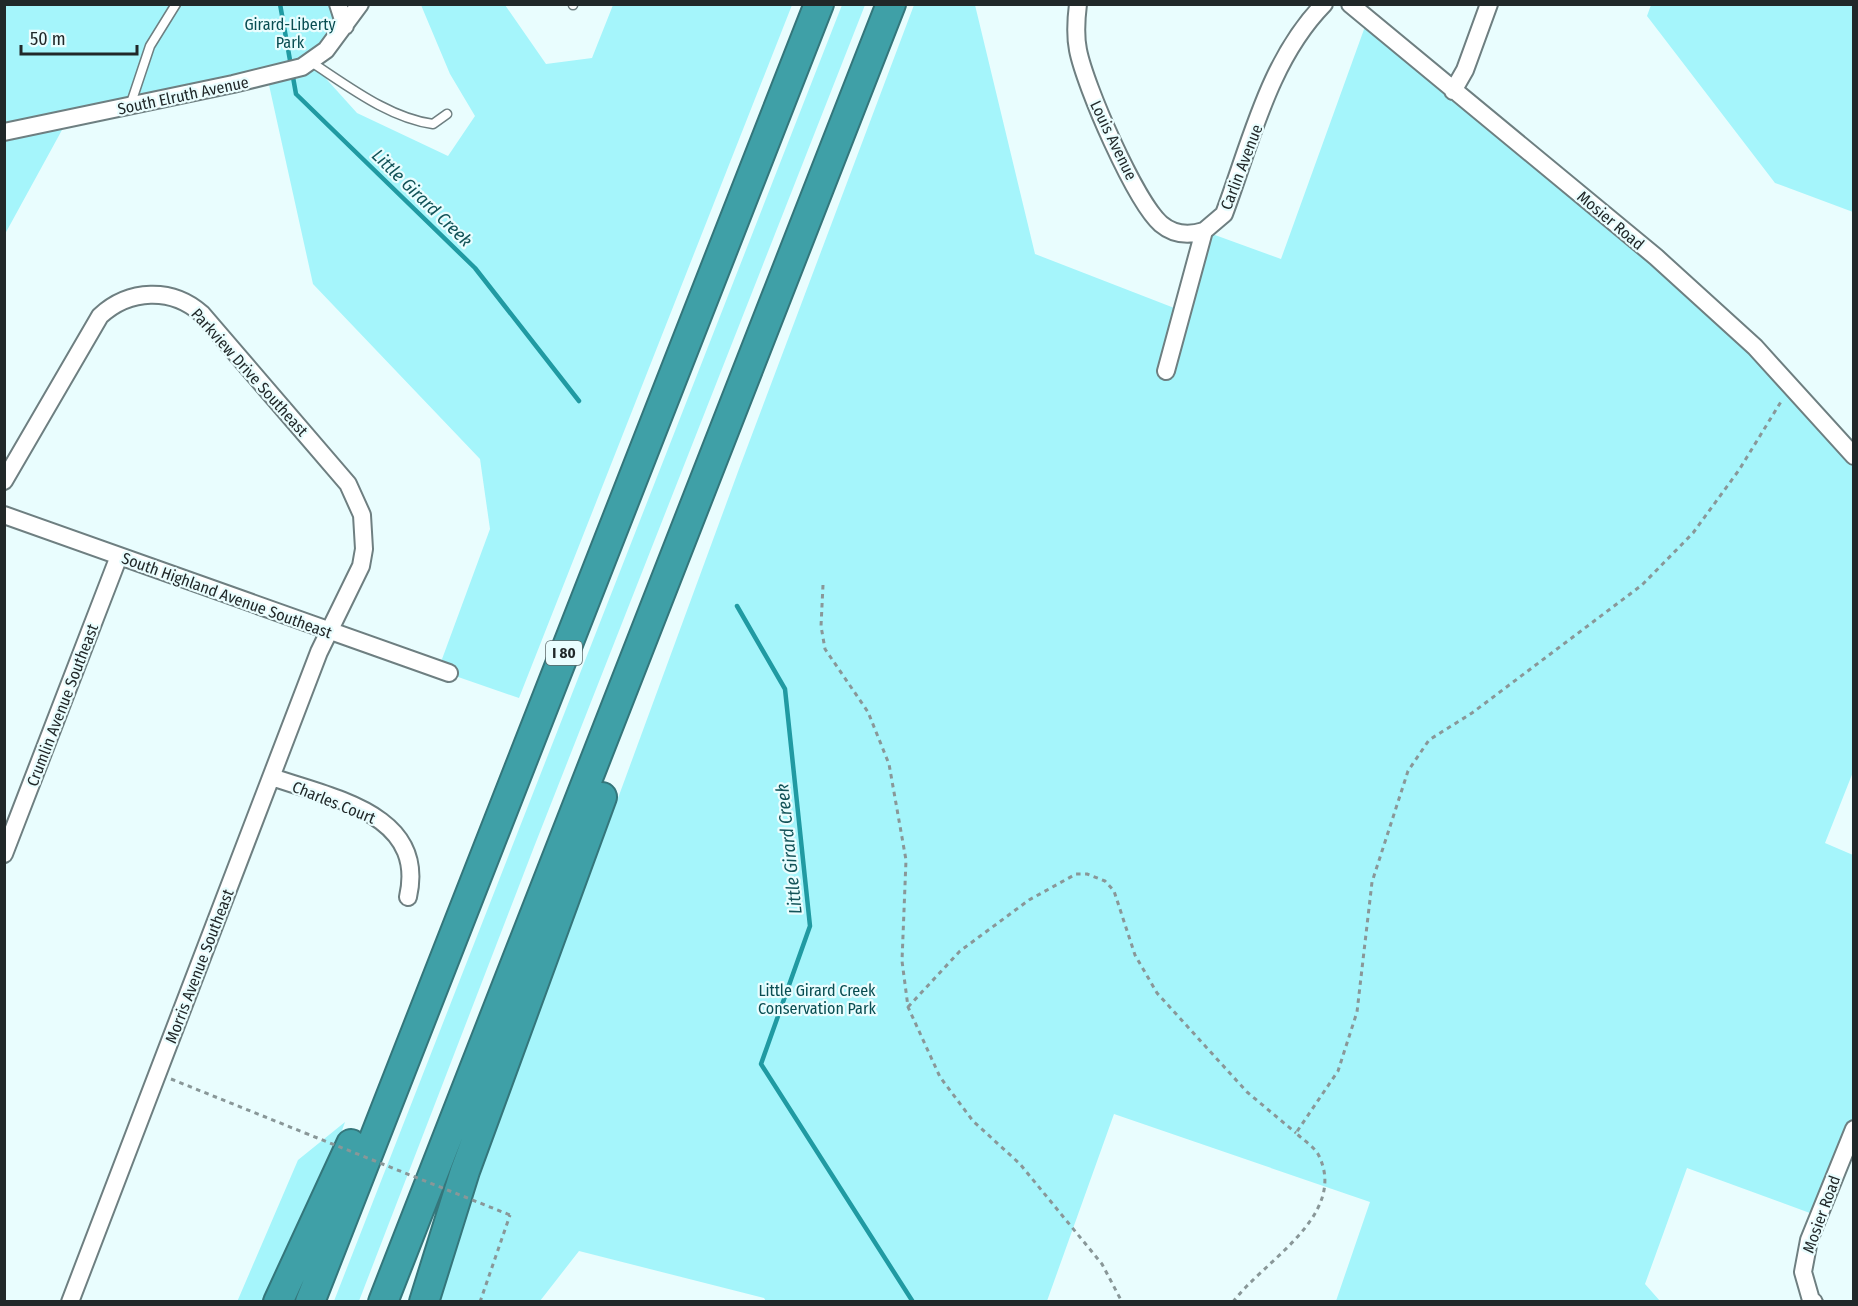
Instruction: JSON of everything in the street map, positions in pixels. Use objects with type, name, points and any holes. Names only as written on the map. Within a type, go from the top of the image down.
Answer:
[{"type":"highway","name":"I 80","points":[[310,1302],[819,4]]},
{"type":"highway","points":[[383,1302],[891,4]]},
{"type":"highway","points":[[424,1302],[465,1172],[608,778],[617,705]]},
{"type":"highway","points":[[278,1302],[345,1161],[416,985],[463,910]]},
{"type":"street","points":[[338,4],[345,26]]},
{"type":"street","name":"South Elruth Avenue","points":[[4,132],[130,106],[307,64],[326,50],[360,4]]},
{"type":"street","name":"Louis Avenue","points":[[1078,4],[1076,28],[1082,67],[1129,174],[1161,223],[1182,235],[1204,231]]},
{"type":"street","name":"Carlin Avenue","points":[[1204,231],[1224,214],[1287,51],[1307,21],[1324,4]]},
{"type":"street","name":"Mosier Road","points":[[1350,4],[1656,257],[1755,347],[1854,456]]},
{"type":"street","points":[[1453,90],[1465,70],[1489,4]]},
{"type":"street","points":[[1166,371],[1204,231]]},
{"type":"street","name":"Parkview Drive Southeast","points":[[4,481],[100,316],[123,300],[139,295],[155,294],[182,300],[202,314],[327,458],[355,495],[362,515],[364,549],[357,576],[330,631]]},
{"type":"street","name":"South Highland Avenue Southeast","points":[[4,515],[449,673]]},
{"type":"street","name":"Crumlin Avenue Southeast","points":[[4,854],[119,556]]},
{"type":"street","name":"Morris Avenue Southeast","points":[[70,1302],[319,652],[330,631]]},
{"type":"street","name":"Charles Court","points":[[272,777],[360,808],[379,818],[393,830],[409,854],[412,873],[408,897]]},
{"type":"street","name":"Mosier Road","points":[[1812,1301],[1803,1272],[1809,1240],[1854,1129]]},
{"type":"lane","points":[[130,106],[150,46],[176,4]]},
{"type":"lane","points":[[307,64],[366,98],[420,122],[433,124],[447,114]]},
{"type":"path","points":[[1296,1133],[1338,1071],[1357,1012],[1372,882],[1408,771],[1429,740],[1472,713],[1642,585],[1693,533],[1739,470],[1791,385]]},
{"type":"path","points":[[823,585],[821,626],[825,649],[868,712],[888,764],[906,861],[903,961],[908,1007],[940,1077],[973,1121],[1020,1164],[1102,1264],[1122,1302]]},
{"type":"path","points":[[908,1007],[960,951],[1029,900],[1076,874],[1087,874],[1105,880],[1114,891],[1135,955],[1157,993],[1247,1092],[1318,1154],[1324,1174],[1320,1205],[1302,1234],[1241,1290],[1233,1302]]},
{"type":"path","points":[[157,1074],[510,1215],[480,1302]]},
{"type":"green space","name":"Girard-Liberty Park","points":[[4,5],[360,5],[311,62],[357,113],[448,156],[475,116],[450,74],[421,5],[505,5],[546,64],[592,58],[613,5],[792,5],[519,698],[438,670],[490,529],[480,459],[313,284],[267,76],[68,119],[5,234]]},
{"type":"green space","points":[[842,5],[865,5],[534,847],[359,1301],[334,1301]]},
{"type":"green space","name":"Little Girard Creek Conservation Park","points":[[914,5],[975,5],[1035,254],[1182,311],[1204,231],[1281,259],[1367,21],[1656,257],[1853,456],[1853,772],[1825,843],[1853,855],[1854,1129],[1818,1216],[1687,1168],[1645,1284],[1660,1301],[1336,1301],[1370,1202],[1114,1114],[1047,1301],[766,1301],[764,1298],[579,1251],[540,1301],[435,1302],[739,469]]},
{"type":"green space","points":[[1651,5],[1853,5],[1853,212],[1775,183],[1647,16]]},
{"type":"green space","points":[[345,1122],[325,1178],[266,1301],[237,1302],[298,1160]]},
{"type":"waterway","name":"Little Girard Creek","points":[[280,4],[296,94],[475,268],[579,401]]},
{"type":"waterway","name":"Little Girard Creek","points":[[737,606],[785,689],[810,926],[761,1064],[913,1302]]}]
